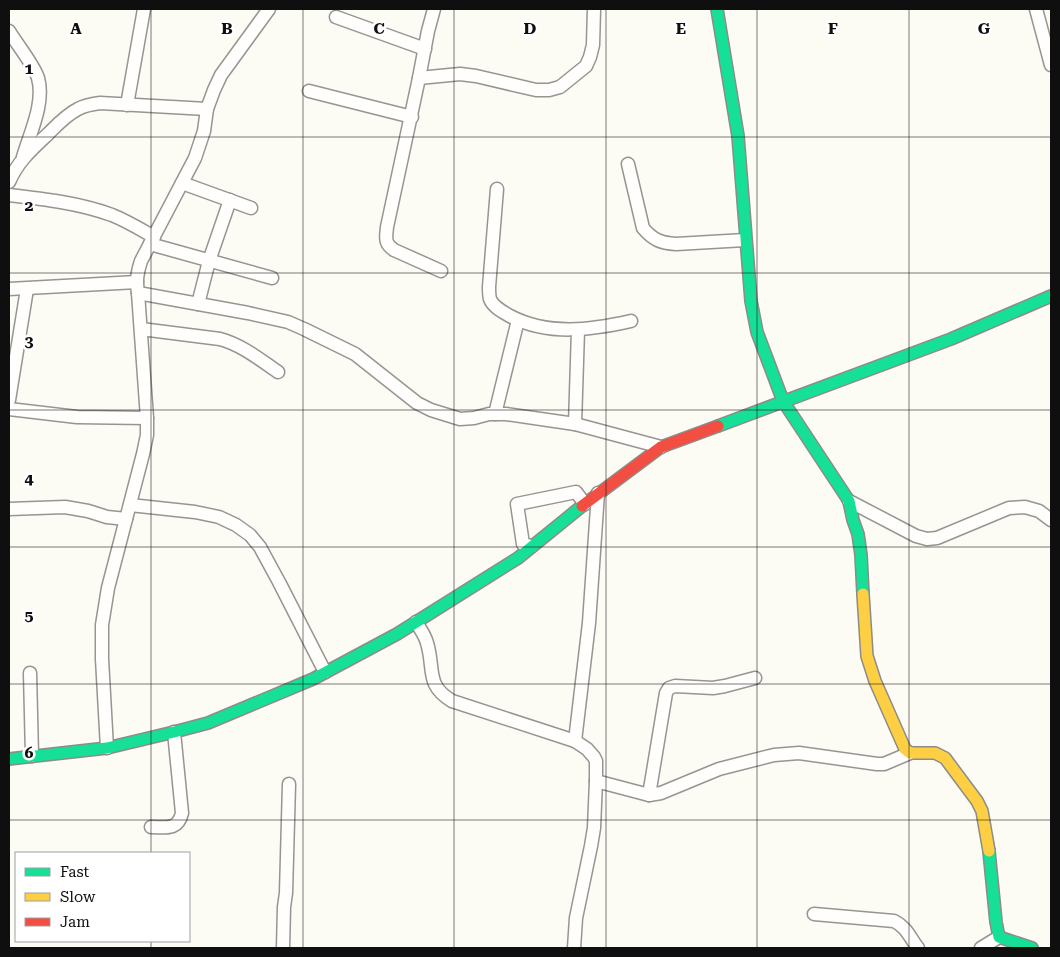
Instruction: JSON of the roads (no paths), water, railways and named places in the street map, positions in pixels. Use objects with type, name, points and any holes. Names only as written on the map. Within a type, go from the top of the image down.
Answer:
[{"type":"street","points":[[128,105],[144,9]]},
{"type":"street","points":[[107,748],[102,625],[108,588],[144,454],[146,435],[147,418],[137,288],[139,266],[195,158],[204,131],[207,109],[221,75],[269,9]]},
{"type":"street","points":[[434,9],[386,238],[388,246],[394,250],[440,272]]},
{"type":"street","points":[[419,78],[460,74],[536,90],[549,90],[560,87],[586,66],[590,57],[593,45],[594,9]]},
{"type":"street","points":[[717,9],[738,136],[745,240],[751,301],[757,332],[783,401],[849,501],[858,534],[861,555],[867,656],[905,749],[910,753]]},
{"type":"street","points":[[1036,9],[1051,65]]},
{"type":"street","points":[[336,17],[425,49]]},
{"type":"street","points":[[9,31],[38,76],[40,86],[39,106],[22,159]]},
{"type":"street","points":[[309,91],[412,117]]},
{"type":"street","points":[[9,182],[22,159],[65,117],[87,104],[100,103],[207,109]]},
{"type":"street","points":[[628,164],[643,228],[657,240],[666,244],[676,244],[745,240]]},
{"type":"street","points":[[182,183],[251,208]]},
{"type":"street","points":[[496,189],[489,287],[490,299],[495,306],[518,320],[545,328],[578,330],[631,322]]},
{"type":"street","points":[[9,196],[52,200],[104,212],[114,216],[152,240],[209,261],[272,278]]},
{"type":"street","points":[[198,304],[209,261],[230,200]]},
{"type":"street","points":[[9,289],[137,288],[198,304],[269,317],[304,328],[354,354],[417,403],[460,420],[489,414],[506,414],[575,424],[661,447]]},
{"type":"street","points":[[9,400],[27,289]]},
{"type":"street","points":[[9,759],[107,748],[174,732],[208,723],[313,679],[397,634],[518,558],[598,493],[661,447],[968,332],[1051,296]]},
{"type":"street","points":[[495,414],[518,320]]},
{"type":"street","points":[[141,329],[231,342],[278,372]]},
{"type":"street","points":[[575,424],[578,330]]},
{"type":"street","points":[[9,409],[78,417],[147,418]]},
{"type":"street","points":[[532,546],[523,544],[517,504],[576,492],[585,504]]},
{"type":"street","points":[[575,741],[589,623],[598,493]]},
{"type":"street","points":[[849,501],[902,529],[926,539],[937,538],[1009,508],[1025,507],[1039,511],[1051,520]]},
{"type":"street","points":[[130,505],[195,512],[219,517],[236,524],[250,535],[270,565],[325,672]]},
{"type":"street","points":[[9,509],[65,507],[88,510],[107,517],[126,519]]},
{"type":"street","points":[[416,622],[427,643],[434,683],[444,696],[452,702],[575,741],[586,749],[596,761],[594,828],[576,918],[574,948]]},
{"type":"street","points":[[30,673],[32,756]]},
{"type":"street","points":[[649,795],[666,693],[669,688],[675,686],[713,688],[755,678]]},
{"type":"street","points":[[151,827],[173,827],[178,824],[182,813],[174,732]]},
{"type":"street","points":[[596,781],[649,795],[661,793],[719,770],[774,755],[799,753],[884,764],[910,753],[935,753],[945,758],[977,801],[982,811],[988,840],[999,936]]},
{"type":"street","points":[[283,948],[289,784]]},
{"type":"street","points":[[814,914],[894,921],[905,928],[918,948]]},
{"type":"street","points":[[981,948],[999,936]]},
{"type":"street","points":[[999,936],[1032,948]]}]
